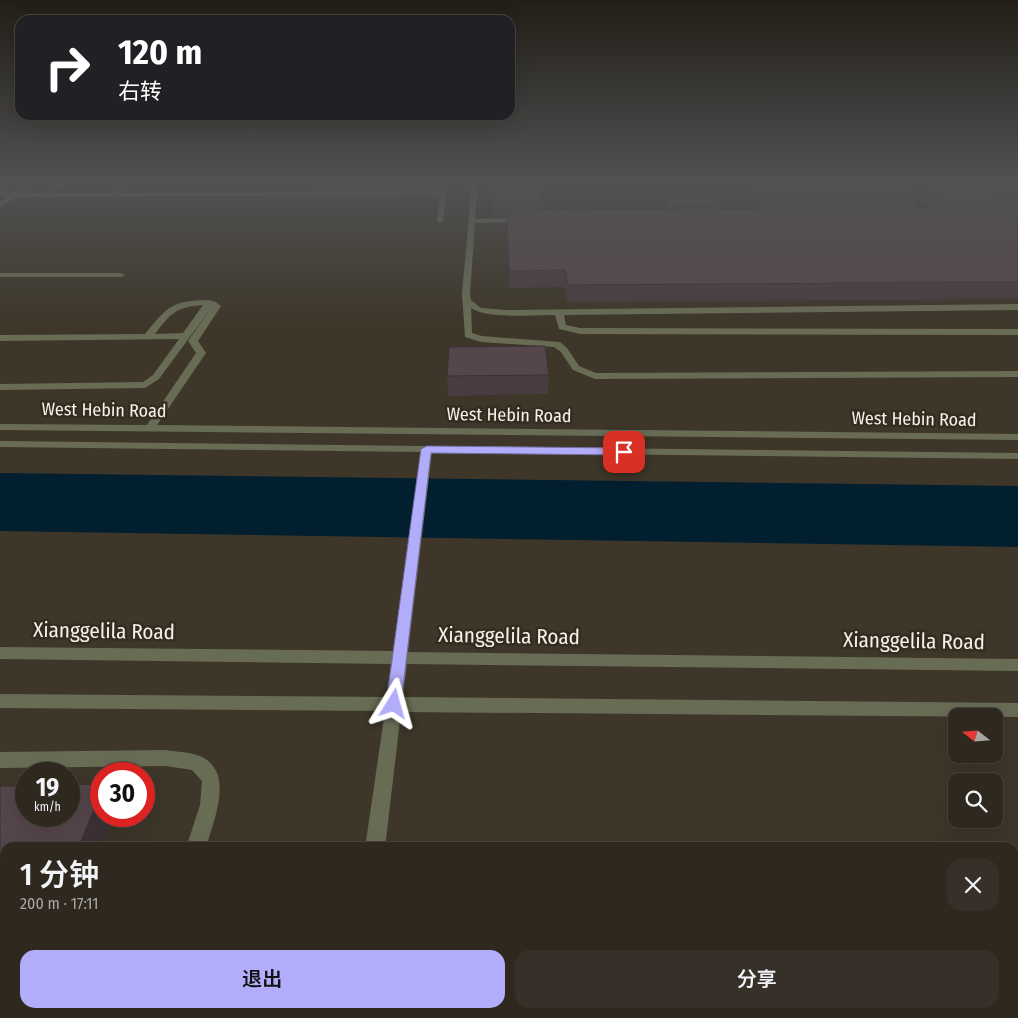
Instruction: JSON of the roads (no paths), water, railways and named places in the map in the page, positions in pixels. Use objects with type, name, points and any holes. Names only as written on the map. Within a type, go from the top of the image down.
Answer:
[{"type":"street","points":[[471,231],[466,288],[468,334],[481,339],[557,344],[564,350],[576,368],[595,376],[1018,374]]},
{"type":"street","points":[[0,275],[121,275]]},
{"type":"street","points":[[467,301],[480,310],[490,312],[559,313],[1018,307]]},
{"type":"street","points":[[148,336],[175,306],[184,303],[209,303],[217,306],[193,341],[201,353],[150,428]]},
{"type":"street","points":[[0,387],[145,385],[156,377],[209,303]]},
{"type":"street","points":[[559,313],[562,326],[570,330],[580,331],[1018,332]]},
{"type":"street","points":[[0,338],[184,336]]},
{"type":"street","name":"West Hebin Road","points":[[0,427],[1018,437]]},
{"type":"street","points":[[0,444],[1018,456]]},
{"type":"street","points":[[376,842],[427,449]]},
{"type":"street","name":"Xianggelila Road","points":[[0,653],[400,656],[1018,665]]},
{"type":"street","points":[[0,701],[1018,710]]},
{"type":"street","points":[[0,760],[166,758],[197,763],[211,778],[210,805],[198,842]]},
{"type":"water","points":[[0,473],[1018,486],[1018,547],[0,531]]}]
